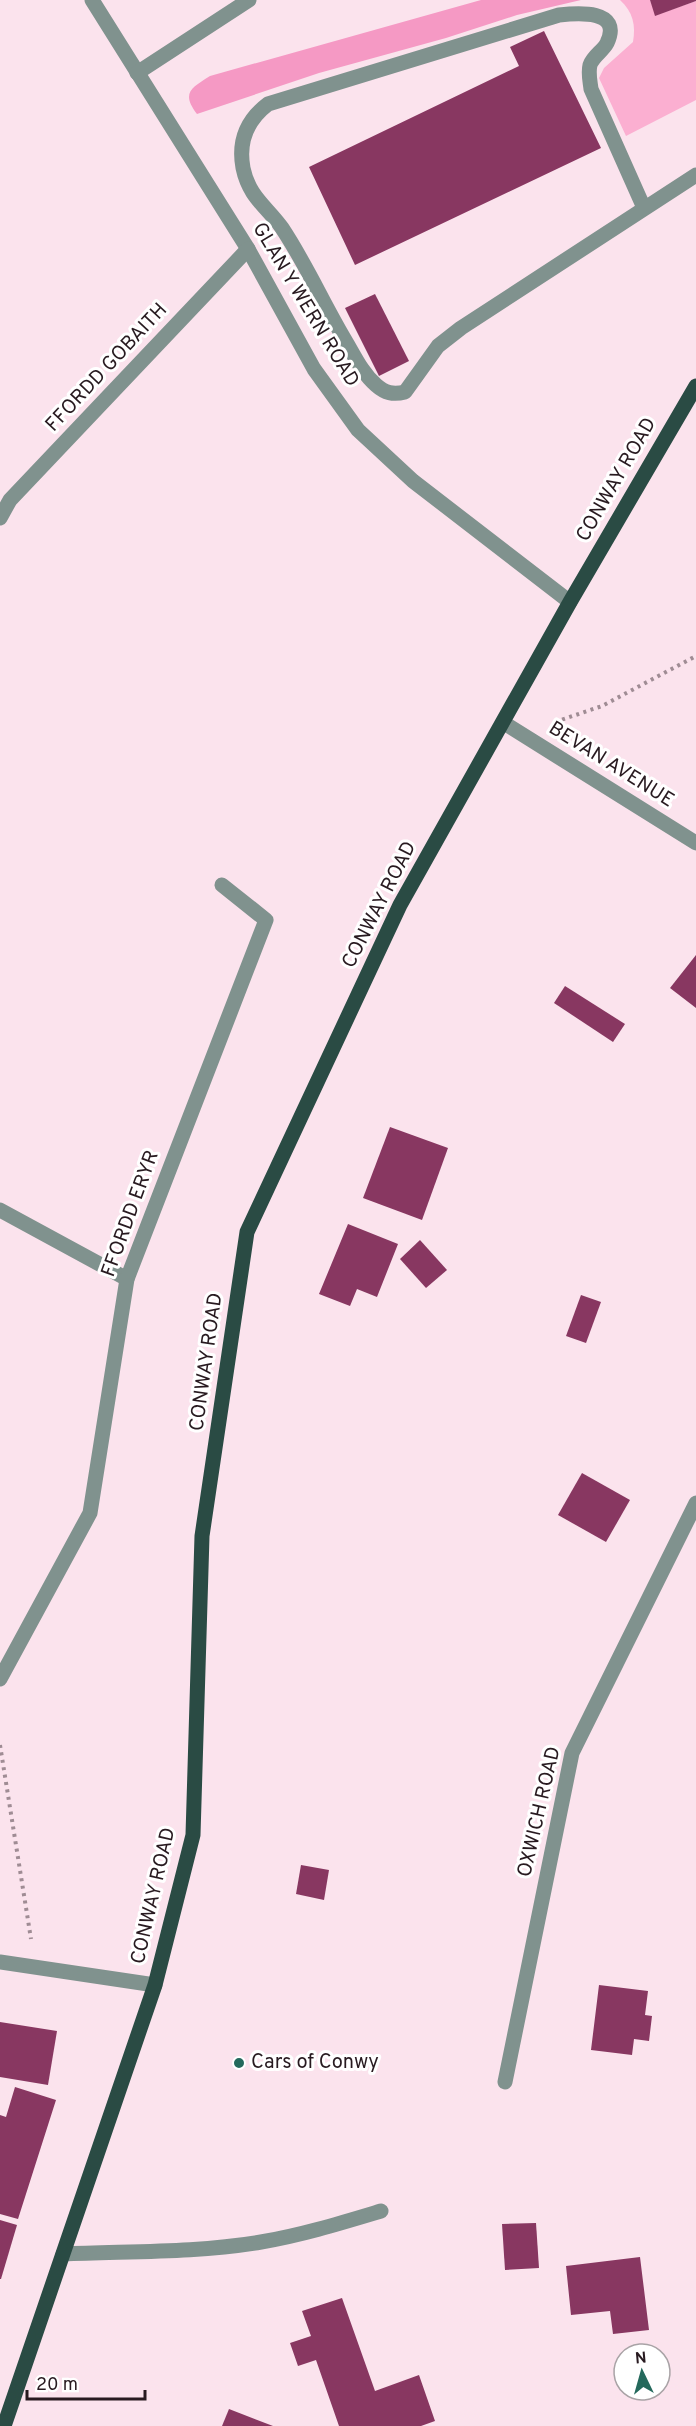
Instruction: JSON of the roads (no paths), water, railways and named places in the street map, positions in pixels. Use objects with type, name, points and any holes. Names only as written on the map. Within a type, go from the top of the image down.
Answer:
[{"type":"main road","name":"CONWAY ROAD","points":[[4,2426],[155,1985],[193,1835],[202,1536],[247,1232],[400,905],[570,602],[696,386]]},
{"type":"street","name":"GLAN Y WERN ROAD","points":[[92,0],[248,249],[314,369],[358,430],[413,481],[570,602]]},
{"type":"street","points":[[137,73],[249,0]]},
{"type":"street","points":[[644,208],[591,89],[590,64],[607,44],[610,32],[608,23],[598,15],[583,12],[559,15],[268,104],[256,113],[247,128],[242,145],[243,166],[249,188],[262,207],[280,226],[306,267],[361,368],[376,385],[387,392],[396,394],[405,392],[438,346],[461,328],[696,175]]},
{"type":"street","name":"FFORDD GOBAITH","points":[[0,518],[5,497],[248,249]]},
{"type":"street","name":"BEVAN AVENUE","points":[[504,723],[696,843]]},
{"type":"street","name":"FFORDD ERYR","points":[[0,1679],[90,1513],[126,1279],[266,920],[222,885]]},
{"type":"street","points":[[0,1210],[126,1279]]},
{"type":"street","name":"OXWICH ROAD","points":[[505,2082],[572,1753],[696,1503]]},
{"type":"street","points":[[0,1962],[155,1985]]},
{"type":"street","points":[[63,2254],[189,2250],[258,2242],[308,2233],[381,2211]]},
{"type":"place","name":"Cars of Conwy","points":[[239,2063]]}]
